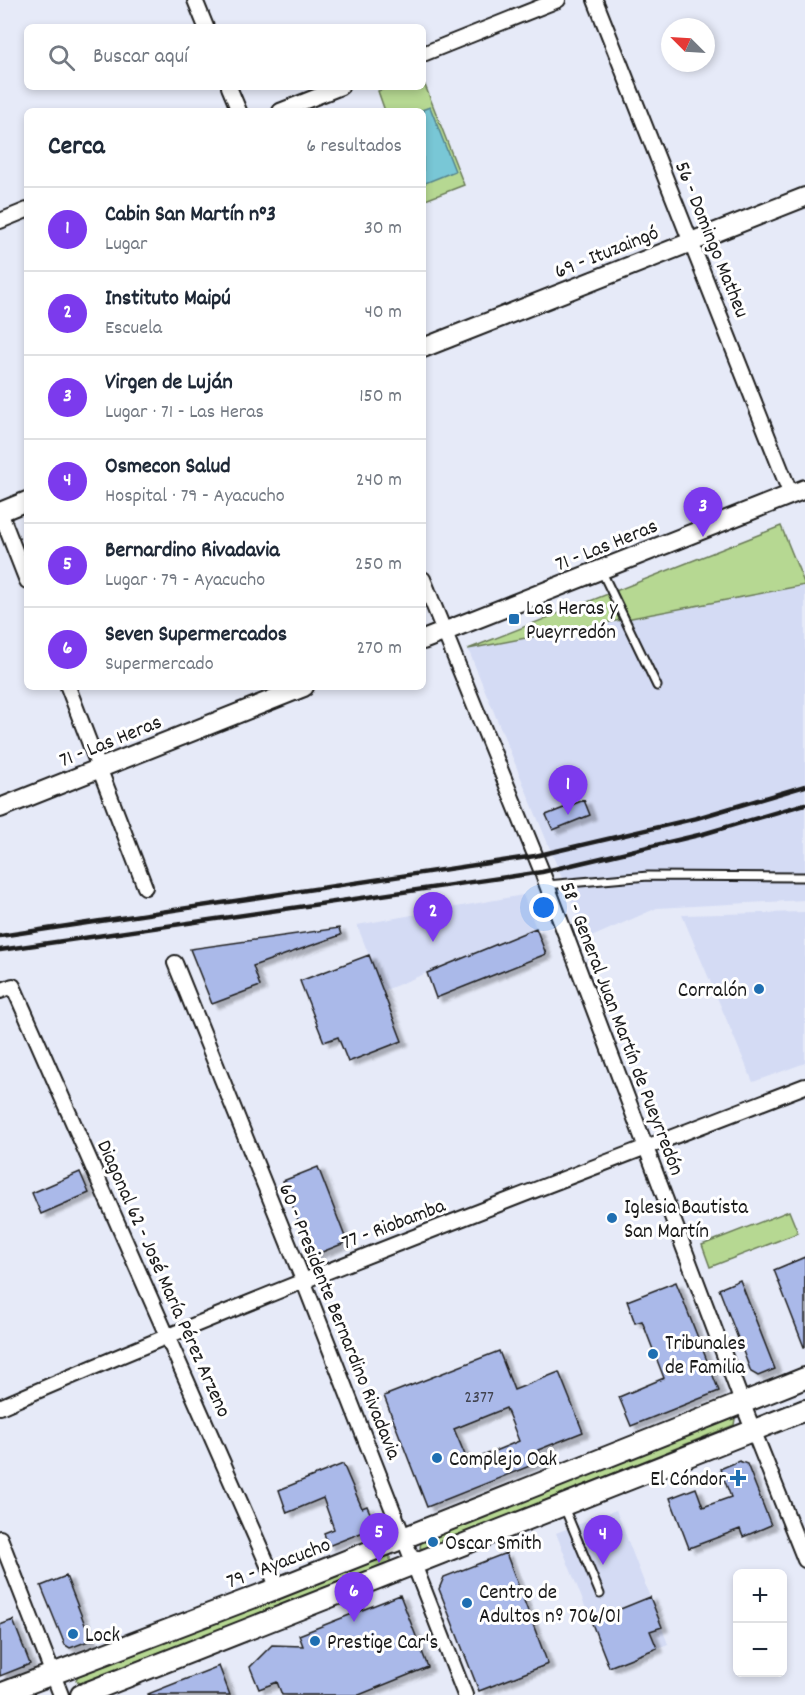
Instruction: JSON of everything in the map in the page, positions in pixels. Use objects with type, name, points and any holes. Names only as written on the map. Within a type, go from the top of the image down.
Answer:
[{"type":"main road","name":"79 - Ayacucho","points":[[0,1694],[404,1539],[805,1378]]},
{"type":"main road","points":[[81,1695],[805,1410]]},
{"type":"street","points":[[195,0],[205,24]]},
{"type":"street","points":[[426,53],[558,0]]},
{"type":"street","name":"56 - Domingo Matheu","points":[[595,0],[691,242],[798,492]]},
{"type":"street","points":[[230,90],[238,108]]},
{"type":"street","points":[[288,108],[332,90]]},
{"type":"street","name":"69 - Ituzaingó","points":[[426,347],[805,197]]},
{"type":"street","points":[[0,221],[24,211]]},
{"type":"street","name":"71 - Las Heras","points":[[426,639],[798,492]]},
{"type":"street","points":[[24,502],[0,512],[24,573]]},
{"type":"street","name":"58 - General Juan Martín de Pueyrredón","points":[[426,587],[547,885],[742,1402],[805,1560]]},
{"type":"street","points":[[69,690],[145,887]]},
{"type":"street","name":"71 - Las Heras","points":[[0,808],[296,690]]},
{"type":"street","name":"60 - Presidente Bernardino Rivadavia","points":[[175,963],[303,1280],[465,1695]]},
{"type":"street","name":"Diagonal 62 - José María Pérez Arzeno","points":[[6,988],[167,1335],[278,1588]]},
{"type":"street","name":"77 - Riobamba","points":[[0,1407],[167,1335],[303,1280],[805,1086]]},
{"type":"street","points":[[0,1538],[61,1695]]},
{"type":"lane","points":[[601,570],[657,686]]},
{"type":"lane","points":[[547,885],[648,876],[805,877]]},
{"type":"lane","points":[[563,1505],[600,1594]]},
{"type":"shaded area","points":[[805,585],[805,900],[657,908],[587,939],[468,649]]},
{"type":"shaded area","points":[[523,895],[536,928],[383,991],[357,925]]},
{"type":"shaded area","name":"Corralón","points":[[805,912],[805,1063],[753,1082],[682,915]]},
{"type":"shaded area","points":[[616,1510],[668,1644],[609,1667],[556,1533]]},
{"type":"green space","points":[[426,88],[464,185],[426,200],[426,108],[384,108],[378,91],[426,90]]},
{"type":"green space","points":[[781,526],[805,585],[468,649]]},
{"type":"green space","points":[[789,1211],[798,1233],[710,1267],[702,1245]]},
{"type":"green space","points":[[731,1418],[735,1419],[734,1425],[424,1549],[420,1548],[421,1542]]},
{"type":"green space","points":[[386,1555],[390,1556],[390,1563],[81,1684],[76,1680],[78,1676]]},
{"type":"water","points":[[430,107],[455,171],[426,183],[426,108]]},
{"type":"building","points":[[584,800],[590,815],[553,830],[546,815]]},
{"type":"building","points":[[339,928],[341,935],[253,966],[260,986],[212,1004],[190,949]]},
{"type":"building","points":[[536,928],[546,954],[436,998],[427,973]]},
{"type":"building","points":[[369,955],[402,1041],[348,1062],[338,1037],[324,1042],[300,981]]},
{"type":"building","points":[[318,1167],[347,1242],[312,1256],[283,1181]]},
{"type":"building","points":[[80,1172],[89,1193],[41,1214],[32,1193]]},
{"type":"building","points":[[805,1257],[805,1347],[804,1347],[774,1270]]},
{"type":"building","points":[[740,1280],[775,1369],[758,1376],[751,1372],[719,1289]]},
{"type":"building","points":[[676,1282],[719,1391],[631,1426],[619,1397],[664,1378],[642,1321],[635,1323],[627,1301]]},
{"type":"building","points":[[499,1351],[514,1390],[559,1372],[583,1432],[538,1450],[542,1461],[427,1507],[384,1396]],"holes":[[[506,1408],[519,1441],[468,1462],[454,1429]]]},
{"type":"building","points":[[739,1461],[747,1464],[771,1525],[743,1537],[740,1529],[689,1548],[670,1498],[696,1488],[703,1507],[731,1497],[720,1469]]},
{"type":"building","points":[[343,1464],[362,1508],[367,1506],[376,1527],[328,1546],[324,1533],[334,1529],[323,1498],[287,1513],[279,1490]]},
{"type":"building","points":[[506,1553],[548,1664],[479,1691],[439,1589],[444,1577]]},
{"type":"building","points":[[66,1576],[91,1640],[70,1648],[65,1645],[41,1586]]},
{"type":"building","points":[[400,1595],[428,1667],[359,1695],[282,1695],[277,1682],[259,1689],[250,1667],[272,1645],[303,1646],[299,1635]]},
{"type":"building","points":[[650,1597],[662,1627],[650,1631],[657,1648],[609,1667],[591,1621]]},
{"type":"building","points":[[13,1620],[30,1664],[0,1676],[0,1625]]},
{"type":"building","points":[[219,1666],[230,1695],[148,1695],[148,1694]]},
{"type":"railway","points":[[0,936],[535,856],[697,818],[805,786]]},
{"type":"railway","points":[[0,950],[542,872],[703,834],[805,804]]},
{"type":"place","name":"Virgen de Luján","points":[[703,537]]},
{"type":"place","name":"Las Heras y Pueyrredón","points":[[514,619]]},
{"type":"place","name":"Cabin San Martín n°3","points":[[568,815]]},
{"type":"place","name":"Instituto Maipú","points":[[433,942]]},
{"type":"place","name":"Corralón","points":[[759,989]]},
{"type":"place","name":"Iglesia Bautista San Martín","points":[[612,1218]]},
{"type":"place","name":"Tribunales de Familia","points":[[653,1354]]},
{"type":"place","name":"Complejo Oak","points":[[437,1458]]},
{"type":"place","name":"El Cóndor","points":[[738,1478]]},
{"type":"place","name":"Oscar Smith","points":[[433,1542]]},
{"type":"place","name":"Bernardino Rivadavia","points":[[379,1563]]},
{"type":"place","name":"Osmecon Salud","points":[[603,1565]]},
{"type":"place","name":"Centro de Adultos nº 706/01","points":[[467,1603]]},
{"type":"place","name":"Seven Supermercados","points":[[354,1622]]},
{"type":"place","name":"Lock","points":[[73,1634]]},
{"type":"place","name":"Prestige Car's","points":[[315,1641]]}]
